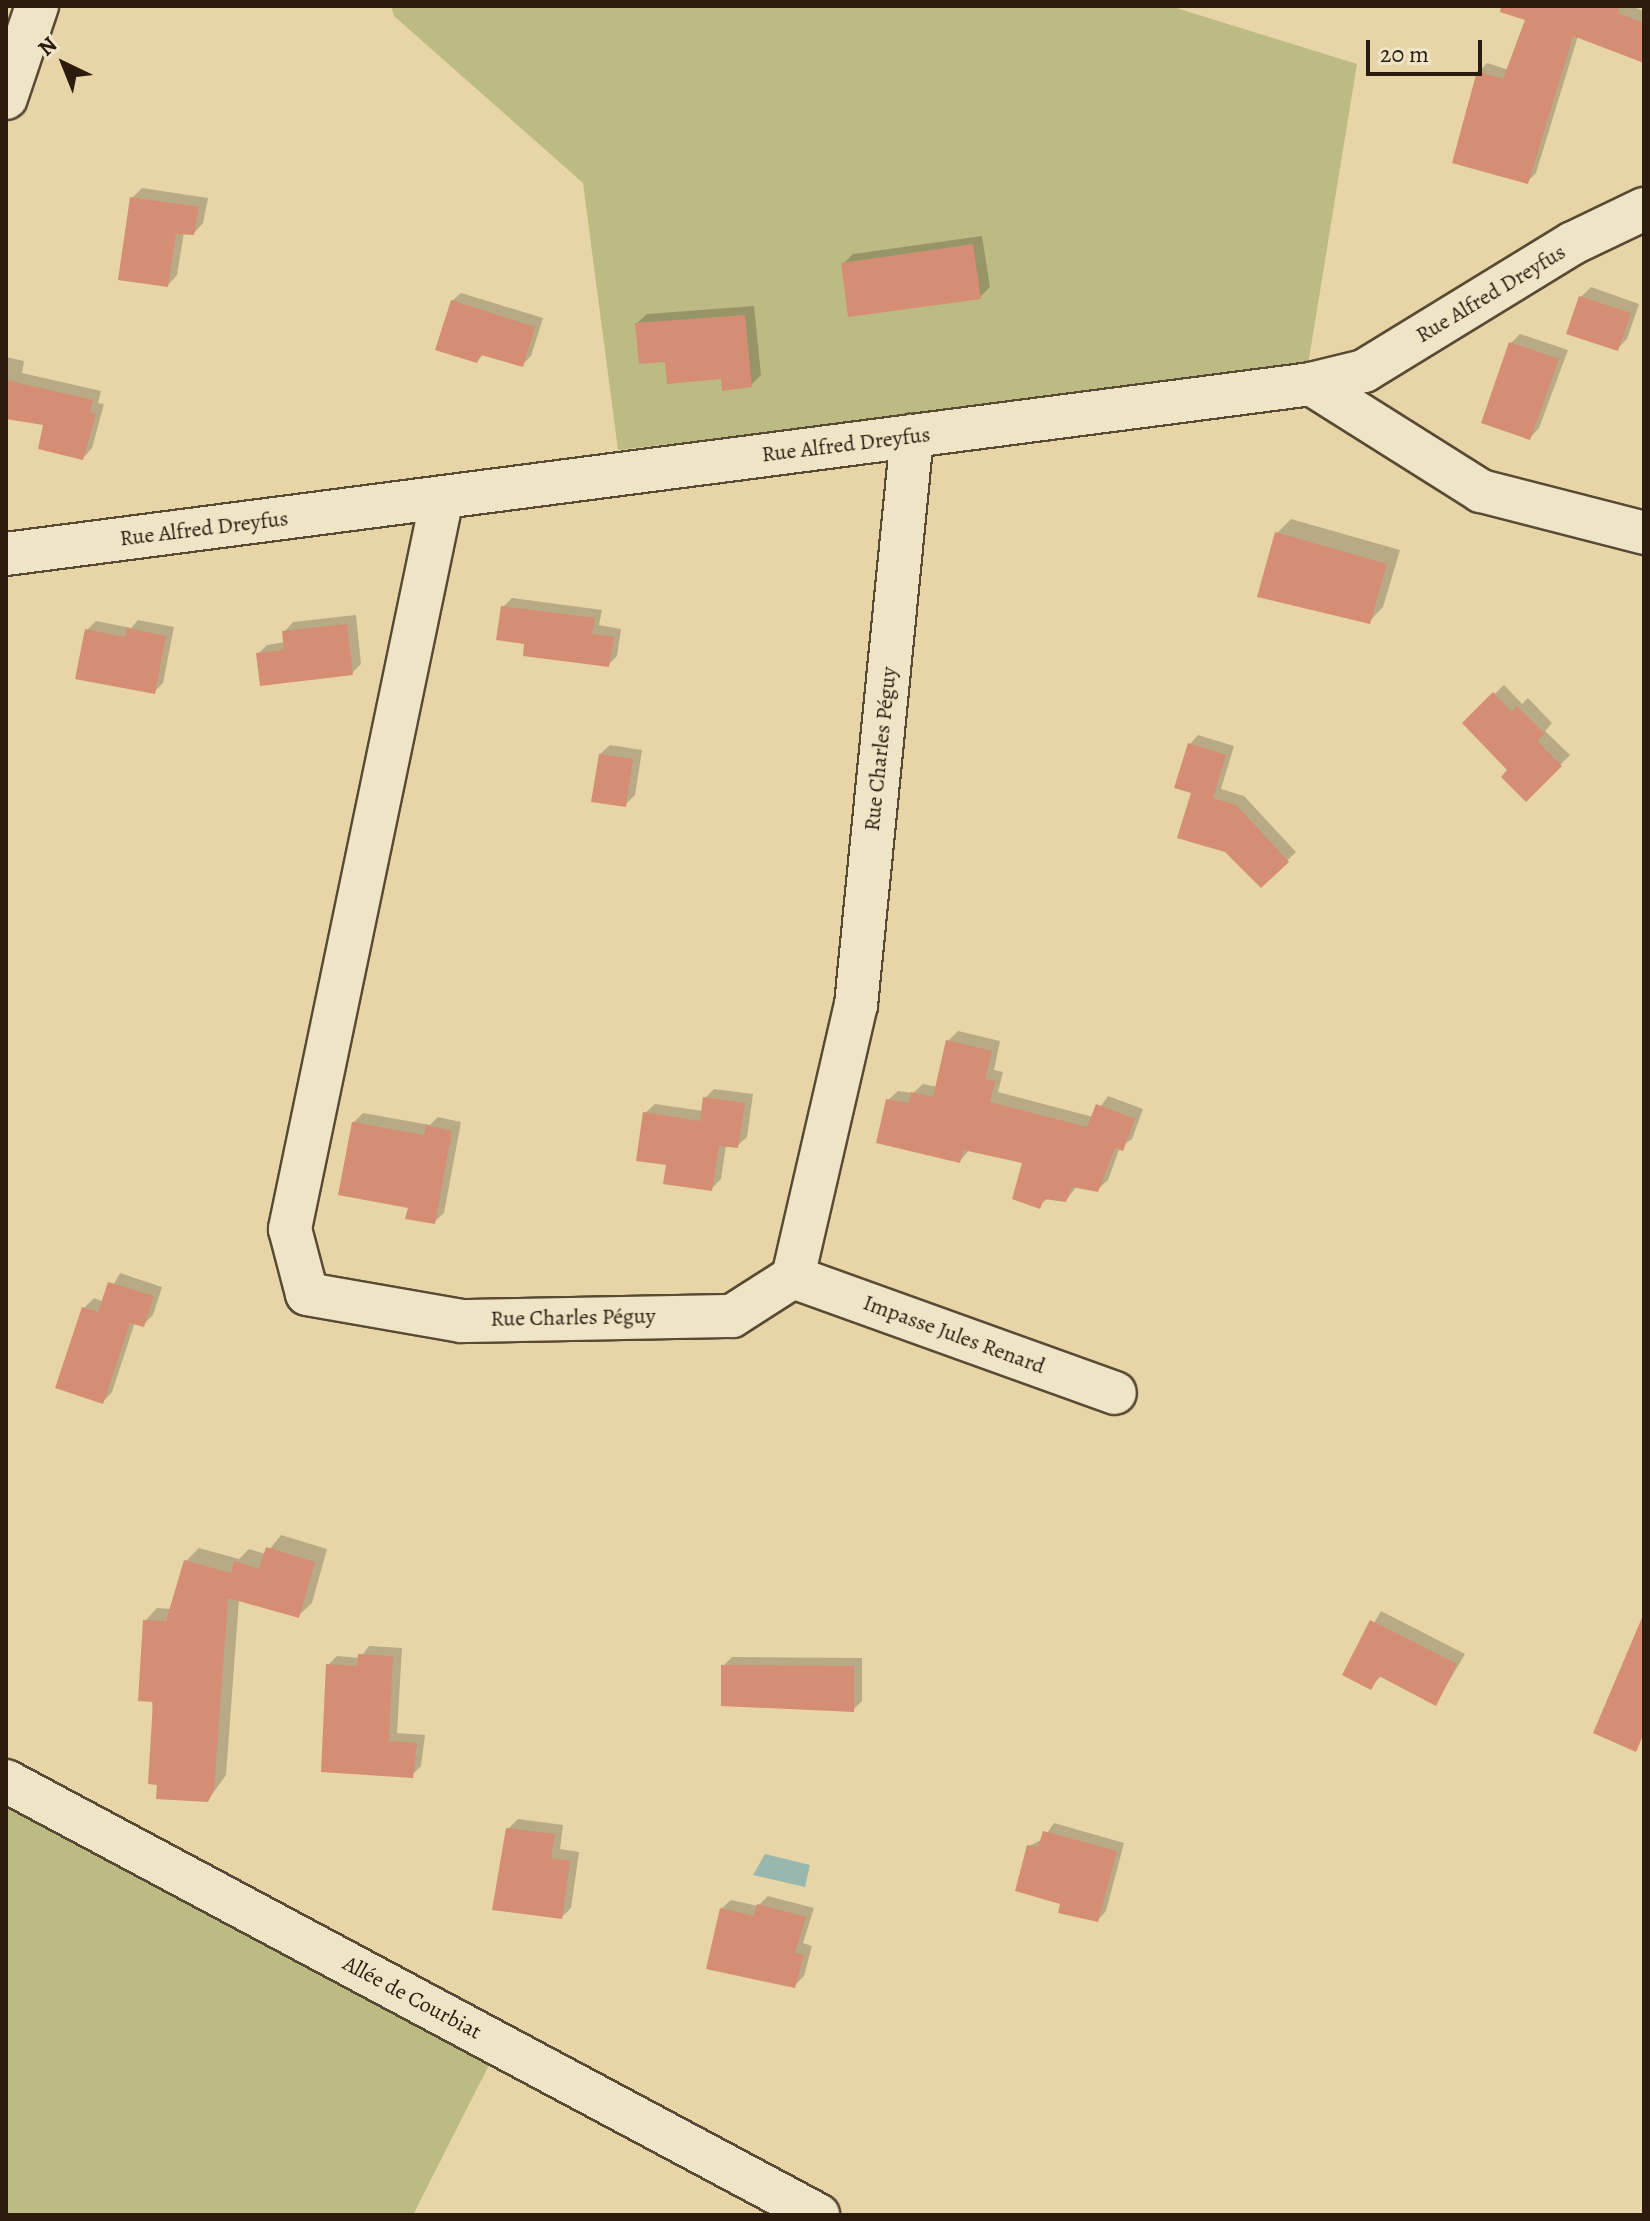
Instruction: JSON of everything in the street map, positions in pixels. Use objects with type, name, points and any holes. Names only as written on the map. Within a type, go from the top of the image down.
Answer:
[{"type":"street","points":[[6,98],[37,6]]},
{"type":"street","name":"Rue Alfred Dreyfus","points":[[6,554],[1311,384],[1364,371],[1573,243],[1644,209]]},
{"type":"street","points":[[1311,384],[1481,491],[1644,533]]},
{"type":"street","name":"Rue Charles Péguy","points":[[442,498],[290,1229],[307,1294],[462,1321],[732,1316],[793,1277],[856,1005],[912,436]]},
{"type":"street","name":"Impasse Jules Renard","points":[[793,1277],[1115,1393]]},
{"type":"street","name":"Allée de Courbiat","points":[[6,1781],[818,2215]]},
{"type":"shaded area","points":[[391,6],[1170,6],[1357,64],[1307,371],[618,450],[583,183],[394,16]]},
{"type":"shaded area","points":[[6,1806],[490,2063],[413,2215],[6,2215]]},
{"type":"water","points":[[765,1854],[810,1865],[805,1887],[753,1875]]},
{"type":"building","points":[[1501,6],[1620,6],[1618,13],[1644,23],[1644,63],[1573,36],[1528,184],[1452,163],[1477,71],[1503,79],[1525,20],[1500,12]]},
{"type":"building","points":[[130,197],[199,207],[194,235],[176,234],[168,287],[118,280]]},
{"type":"building","points":[[973,244],[981,299],[848,317],[841,263]]},
{"type":"building","points":[[1579,296],[1631,313],[1618,351],[1566,334]]},
{"type":"building","points":[[451,300],[535,327],[523,367],[481,355],[477,363],[435,350]]},
{"type":"building","points":[[745,315],[752,387],[722,391],[721,379],[667,384],[665,362],[639,364],[635,323]]},
{"type":"building","points":[[1509,342],[1559,359],[1530,440],[1481,423]]},
{"type":"building","points":[[6,380],[93,400],[90,412],[96,414],[83,460],[38,449],[43,425],[6,419]]},
{"type":"building","points":[[1275,532],[1387,564],[1370,624],[1257,597]]},
{"type":"building","points":[[501,606],[595,618],[592,634],[614,637],[609,667],[523,656],[524,644],[496,640]]},
{"type":"building","points":[[347,624],[353,675],[260,686],[256,653],[284,650],[282,631]]},
{"type":"building","points":[[127,628],[166,636],[155,694],[75,679],[85,629],[125,637]]},
{"type":"building","points":[[1493,692],[1512,712],[1517,706],[1545,734],[1537,741],[1562,766],[1526,802],[1501,777],[1507,770],[1462,723]]},
{"type":"building","points":[[1188,743],[1226,755],[1213,798],[1236,805],[1289,862],[1261,888],[1225,852],[1177,838],[1191,793],[1174,788]]},
{"type":"building","points":[[599,754],[633,759],[626,807],[591,802]]},
{"type":"building","points":[[946,1040],[992,1051],[985,1079],[995,1081],[990,1102],[1087,1127],[1096,1104],[1135,1119],[1123,1151],[1115,1148],[1098,1192],[1072,1187],[1066,1202],[1044,1199],[1040,1209],[1012,1199],[1022,1163],[963,1150],[960,1163],[876,1143],[886,1099],[909,1103],[911,1092],[933,1097]]},
{"type":"building","points":[[703,1097],[745,1103],[738,1148],[719,1146],[712,1191],[663,1184],[666,1165],[636,1161],[643,1112],[700,1121]]},
{"type":"building","points":[[352,1122],[424,1135],[426,1125],[452,1131],[435,1224],[405,1219],[408,1208],[338,1195]]},
{"type":"building","points":[[108,1282],[154,1296],[144,1327],[130,1323],[103,1404],[55,1388],[82,1307],[98,1312]]},
{"type":"building","points":[[266,1547],[315,1562],[299,1618],[228,1598],[214,1790],[208,1802],[156,1799],[157,1785],[148,1784],[153,1702],[138,1701],[143,1620],[166,1621],[184,1560],[230,1573],[230,1577],[234,1561],[259,1569]]},
{"type":"building","points":[[1644,1613],[1644,1733],[1636,1752],[1593,1733]]},
{"type":"building","points":[[1370,1620],[1457,1664],[1436,1706],[1379,1676],[1371,1690],[1342,1675]]},
{"type":"building","points":[[358,1654],[393,1656],[389,1741],[417,1743],[413,1778],[321,1772],[326,1664],[357,1666]]},
{"type":"building","points":[[721,1665],[854,1666],[854,1712],[721,1706]]},
{"type":"building","points":[[506,1828],[555,1834],[551,1858],[570,1861],[562,1919],[492,1910]]},
{"type":"building","points":[[1043,1831],[1117,1851],[1098,1922],[1058,1913],[1060,1904],[1015,1891],[1027,1845],[1038,1847]]},
{"type":"building","points":[[757,1904],[806,1917],[795,1953],[804,1955],[795,1988],[706,1969],[720,1908],[754,1916]]}]
